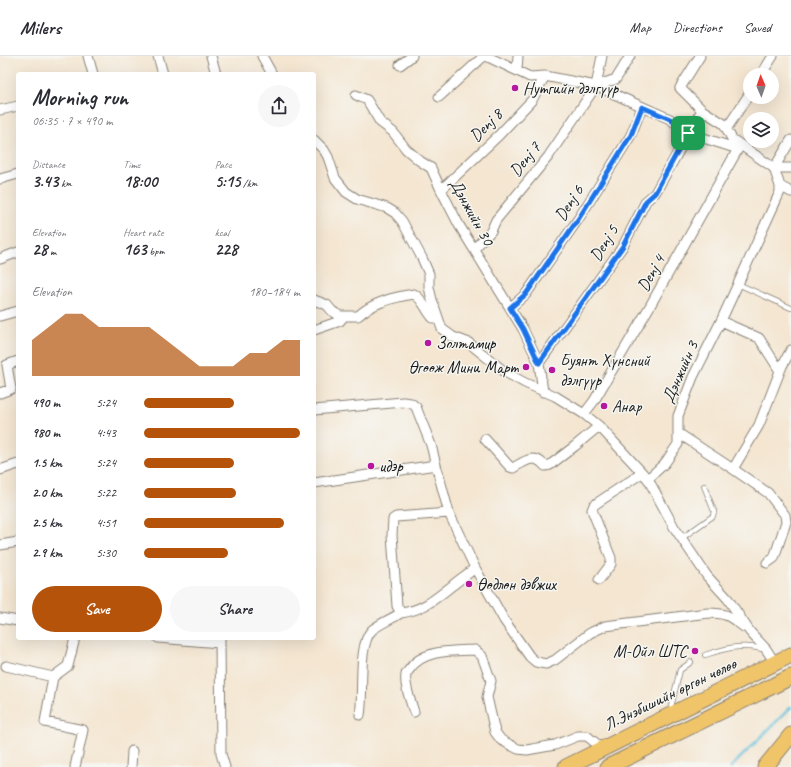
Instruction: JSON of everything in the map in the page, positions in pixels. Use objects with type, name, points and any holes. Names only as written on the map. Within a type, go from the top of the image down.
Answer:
[{"type":"main road","name":"Л.Энэбишийн өргөн чөлөө","points":[[566,767],[791,655]]},
{"type":"main road","points":[[608,767],[727,707],[787,680]]},
{"type":"main road","points":[[765,767],[789,741]]},
{"type":"street","points":[[88,56],[92,72]]},
{"type":"street","points":[[158,56],[162,72]]},
{"type":"street","points":[[211,56],[215,72]]},
{"type":"street","points":[[262,56],[271,72]]},
{"type":"street","points":[[400,65],[412,56]]},
{"type":"street","points":[[438,97],[485,56],[530,77],[545,76],[596,86],[670,119],[688,133],[740,148],[774,168],[791,168]]},
{"type":"street","points":[[517,70],[518,56]]},
{"type":"street","points":[[596,86],[602,56]]},
{"type":"street","points":[[596,86],[616,79],[630,56]]},
{"type":"street","points":[[700,56],[680,88],[702,110],[724,124],[740,148]]},
{"type":"street","points":[[765,68],[773,56]]},
{"type":"street","name":"Denj 8","points":[[441,190],[499,135],[532,100],[545,76]]},
{"type":"street","name":"Denj 7","points":[[474,249],[491,231],[496,220],[548,157],[596,86]]},
{"type":"street","name":"Дэнжийн 30","points":[[356,95],[367,100],[380,122],[393,132],[406,149],[431,168],[459,225],[527,336],[539,363]]},
{"type":"street","points":[[726,128],[743,102]]},
{"type":"street","points":[[0,110],[16,106]]},
{"type":"street","name":"Denj 6","points":[[510,308],[526,294],[579,218],[631,135],[642,107]]},
{"type":"street","name":"Denj 5","points":[[539,363],[623,246],[646,201],[655,193],[702,110]]},
{"type":"street","points":[[791,140],[774,168],[780,186],[791,192]]},
{"type":"street","points":[[316,142],[324,150],[335,178],[346,192],[357,198],[387,208],[395,213],[402,221],[429,274],[429,287],[442,329],[453,337],[469,343],[505,372],[542,392],[555,396],[584,414],[599,426],[645,476],[674,527],[707,576],[728,599],[750,632],[775,663]]},
{"type":"street","name":"Denj 4","points":[[584,414],[594,400],[650,306],[740,148]]},
{"type":"street","points":[[0,179],[16,175]]},
{"type":"street","name":"Дэнжийн 3","points":[[599,580],[611,564],[611,558],[592,510],[594,506],[665,463],[678,444],[678,416],[693,377],[721,321],[780,192],[780,186]]},
{"type":"street","points":[[0,259],[16,253]]},
{"type":"street","points":[[316,301],[327,305],[332,311],[340,316],[358,316],[366,308],[397,297],[414,294],[433,318],[438,318]]},
{"type":"street","points":[[0,316],[16,312]]},
{"type":"street","points":[[316,329],[340,321],[344,316]]},
{"type":"street","points":[[721,321],[759,338],[780,371]]},
{"type":"street","points":[[733,469],[759,424],[780,371],[791,350]]},
{"type":"street","points":[[0,394],[11,389],[7,365],[16,362]]},
{"type":"street","points":[[539,363],[542,392]]},
{"type":"street","points":[[316,410],[403,402],[411,403],[416,407],[431,445],[449,513],[504,620],[530,657],[536,662],[546,664],[555,660],[578,641],[598,628],[623,623],[708,613],[722,613],[750,632]]},
{"type":"street","points":[[485,439],[510,467],[513,468],[526,460],[534,459],[540,460],[545,466],[550,465],[599,426]]},
{"type":"street","points":[[678,433],[768,493],[785,515],[789,522],[774,558],[767,564]]},
{"type":"street","points":[[0,470],[16,465]]},
{"type":"street","points":[[316,483],[436,465]]},
{"type":"street","points":[[401,613],[396,606],[392,535],[394,519],[396,517],[449,513]]},
{"type":"street","points":[[0,544],[16,542]]},
{"type":"street","points":[[360,715],[362,662],[366,641],[371,630],[401,613],[410,612],[438,598],[452,585],[476,568]]},
{"type":"street","points":[[0,618],[16,621]]},
{"type":"street","points":[[74,640],[68,666],[53,677],[45,722],[83,730],[75,767]]},
{"type":"street","points":[[199,640],[220,641],[221,754],[225,767]]},
{"type":"street","points":[[414,712],[407,688],[406,674],[411,666],[418,659],[440,653],[475,650],[482,656],[491,681],[487,696],[495,732],[501,740],[518,750],[527,750],[555,745],[578,736],[586,736],[602,749]]},
{"type":"street","points":[[6,666],[53,677]]},
{"type":"street","points":[[131,767],[132,751]]},
{"type":"lane","points":[[738,284],[791,308]]},
{"type":"lane","points":[[682,538],[713,516],[714,511],[704,486]]},
{"type":"lane","points":[[705,655],[737,646],[751,646],[766,650]]},
{"type":"lane","points":[[668,716],[680,670],[691,662]]},
{"type":"waterway","points":[[731,767],[791,707]]},
{"type":"place","name":"Нутгийн дэлгүүр","points":[[515,88]]},
{"type":"place","name":"Золтамир","points":[[428,343]]},
{"type":"place","name":"Өгөөж Мини Март","points":[[526,367]]},
{"type":"place","name":"Буянт Хүнсний дэлгүүр","points":[[552,370]]},
{"type":"place","name":"Анар","points":[[604,406]]},
{"type":"place","name":"идэр","points":[[371,466]]},
{"type":"place","name":"Өөдлөн дэвжих","points":[[469,584]]},
{"type":"place","name":"М-Ойл ШТС","points":[[695,651]]},
{"type":"route","points":[[642,107],[670,119],[688,133],[655,193],[646,201],[623,246],[539,363],[523,329],[510,308],[526,294],[579,218],[631,135],[642,107]]}]
